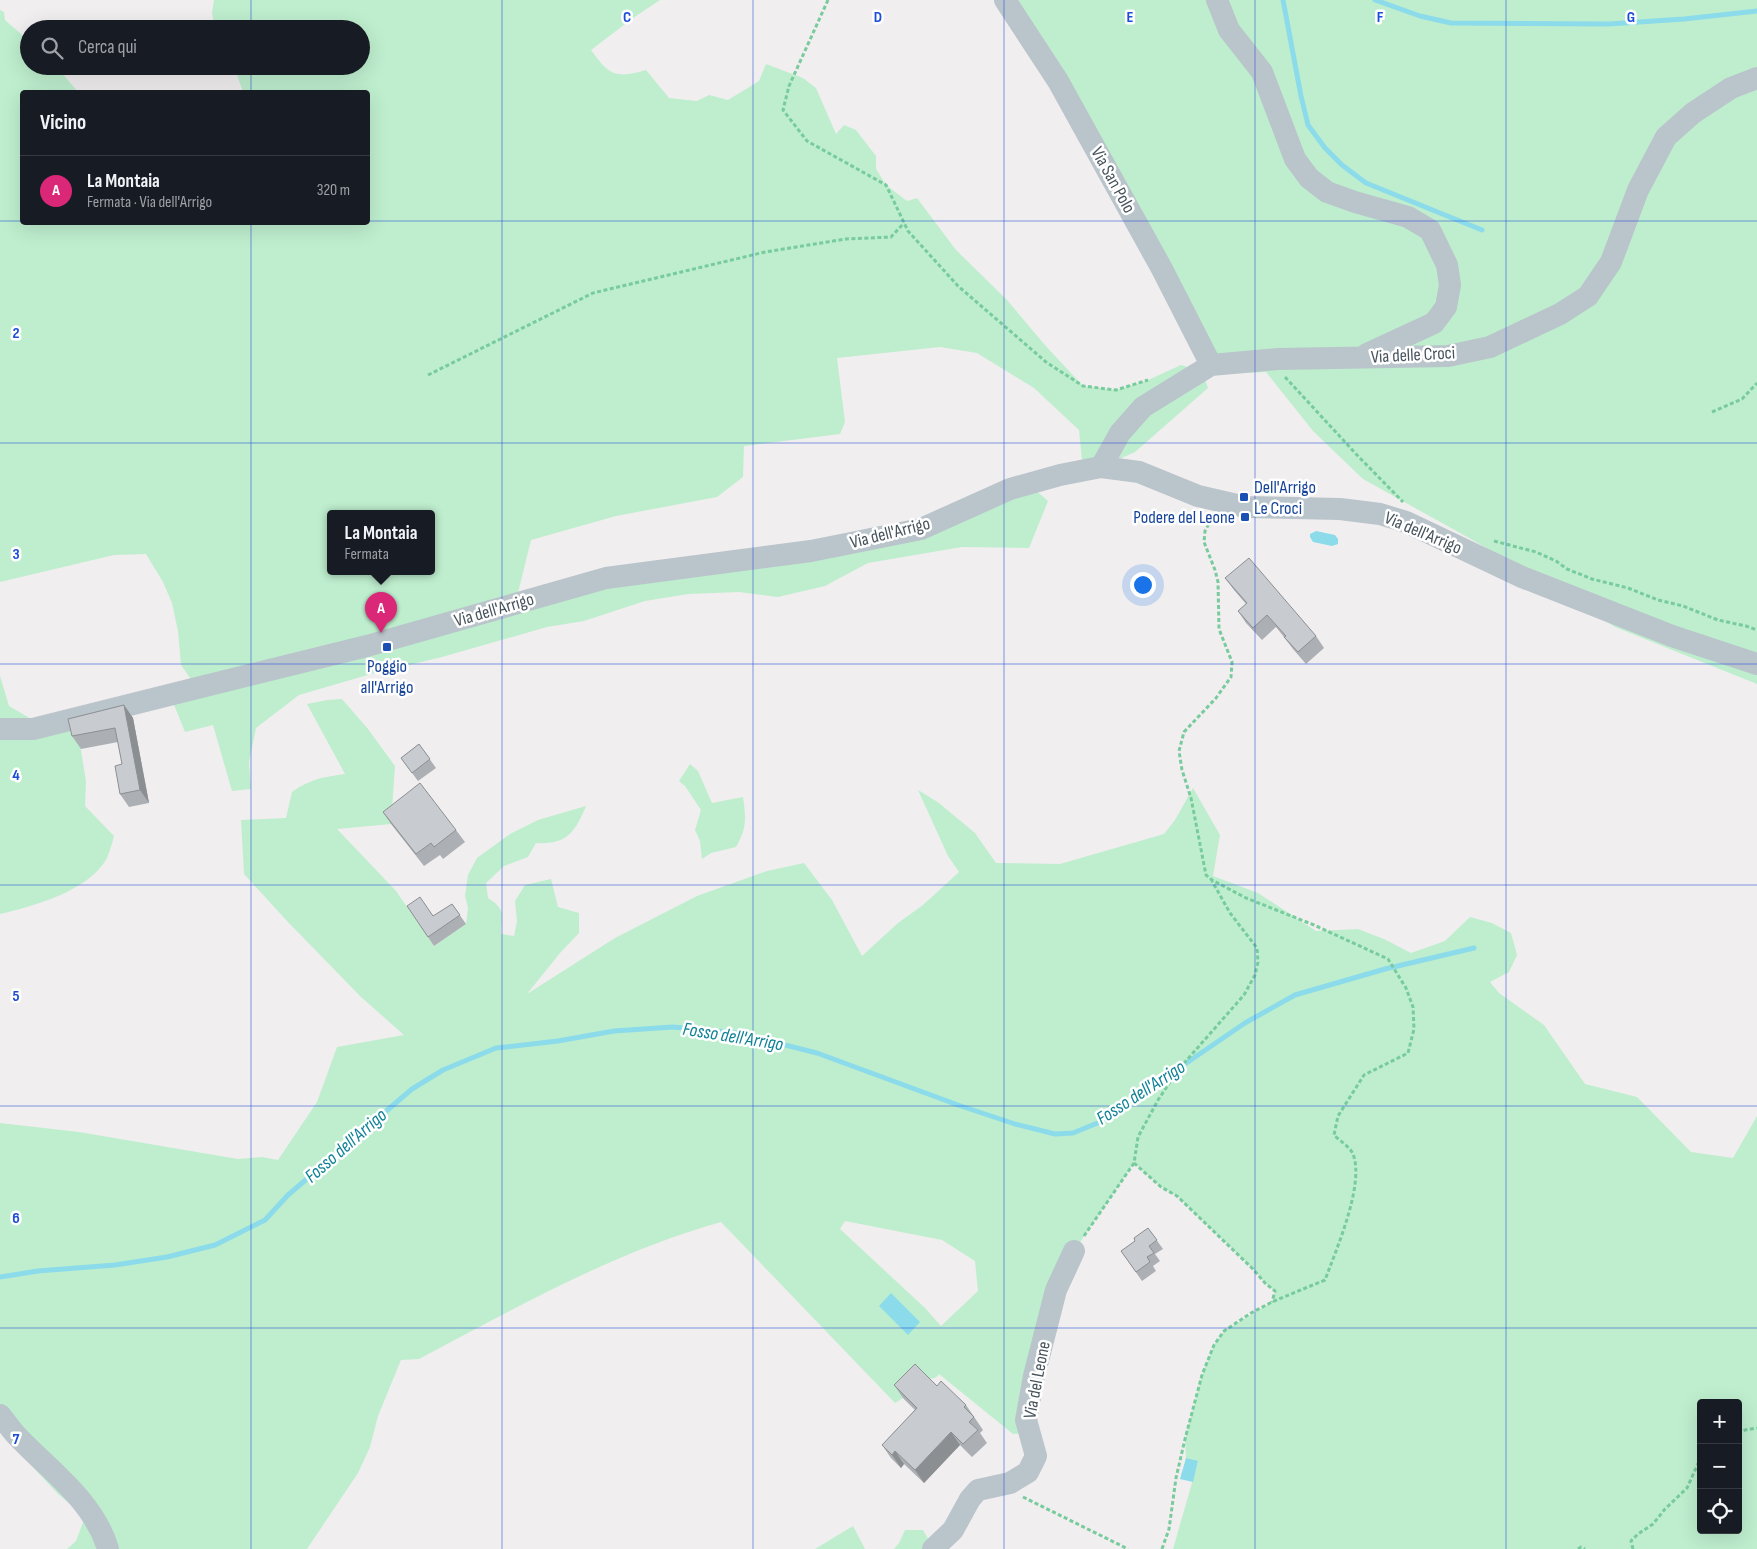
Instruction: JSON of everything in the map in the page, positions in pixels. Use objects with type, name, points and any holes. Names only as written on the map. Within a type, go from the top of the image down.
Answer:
[{"type":"street","name":"Via San Polo","points":[[1005,0],[1058,80],[1162,269],[1211,365]]},
{"type":"street","points":[[1217,0],[1229,30],[1262,72],[1295,159],[1309,178],[1327,192],[1408,217],[1430,230],[1447,266],[1450,285],[1446,307],[1434,323],[1359,358]]},
{"type":"street","name":"Via delle Croci","points":[[1101,467],[1120,432],[1143,407],[1211,365],[1272,359],[1448,356],[1490,347],[1560,314],[1588,296],[1611,262],[1638,190],[1666,137],[1693,113],[1731,88],[1757,78]]},
{"type":"street","name":"Via dell'Arrigo","points":[[0,729],[33,729],[367,646],[606,578],[811,550],[921,529],[1010,489],[1060,475],[1101,467],[1139,472],[1198,496],[1246,507],[1340,509],[1380,514],[1406,522],[1522,577],[1672,636],[1757,664]]},
{"type":"street","name":"Via del Leone","points":[[933,1549],[952,1530],[970,1499],[978,1490],[1010,1483],[1028,1472],[1036,1456],[1026,1420],[1034,1376],[1056,1290],[1074,1251]]},
{"type":"street","points":[[0,1415],[17,1436],[56,1473],[90,1513],[104,1534],[108,1549]]},
{"type":"path","points":[[828,0],[789,86],[783,110],[787,117],[808,141],[886,185],[908,231],[958,286],[1046,362],[1083,386],[1116,390],[1155,377]]},
{"type":"path","points":[[428,375],[593,292],[765,252],[846,239],[890,238],[904,223]]},
{"type":"path","points":[[1272,359],[1288,380],[1405,504]]},
{"type":"path","points":[[1712,412],[1742,399],[1757,383]]},
{"type":"path","points":[[1162,1549],[1169,1529],[1176,1478],[1202,1375],[1214,1345],[1224,1331],[1272,1302],[1325,1280],[1344,1230],[1356,1171],[1352,1152],[1334,1134],[1338,1116],[1364,1075],[1408,1053],[1414,1029],[1413,1007],[1406,988],[1388,959],[1314,925],[1246,898],[1206,875],[1191,798],[1182,770],[1179,751],[1184,732],[1216,698],[1231,677],[1232,662],[1219,629],[1218,582],[1204,542],[1205,531],[1220,502]]},
{"type":"path","points":[[1489,539],[1536,552],[1592,580],[1628,588],[1718,620],[1757,630]]},
{"type":"path","points":[[1074,1251],[1134,1163],[1138,1138],[1158,1100],[1178,1070],[1244,995],[1254,975],[1258,962],[1257,948],[1230,913],[1212,880]]},
{"type":"path","points":[[1134,1163],[1161,1187],[1177,1196],[1275,1291],[1272,1302]]},
{"type":"path","points":[[1742,1432],[1757,1428]]},
{"type":"path","points":[[1633,1549],[1631,1541],[1654,1524],[1687,1488],[1697,1466]]},
{"type":"path","points":[[1010,1483],[1019,1495],[1128,1549]]},
{"type":"path","points":[[1578,1549],[1581,1547],[1585,1549]]},
{"type":"green space","points":[[214,0],[660,0],[591,50],[608,70],[614,73],[627,74],[646,70],[669,98],[697,101],[709,95],[728,100],[759,81],[766,64],[803,78],[816,88],[836,134],[844,125],[856,130],[876,156],[876,169],[886,185],[907,201],[917,198],[956,250],[1007,300],[1083,386],[1116,390],[1146,381],[1181,365],[1202,371],[1208,388],[1135,452],[1101,467],[1083,470],[1079,430],[1034,388],[977,353],[940,347],[837,358],[845,422],[840,434],[744,446],[743,477],[717,497],[616,516],[531,540],[514,609],[590,586],[794,556],[1033,488],[1048,501],[1029,548],[962,547],[868,563],[825,586],[778,597],[739,592],[688,594],[645,601],[584,621],[547,627],[299,695],[256,728],[249,762],[251,789],[232,791],[213,725],[185,732],[170,695],[197,688],[181,665],[178,631],[172,603],[163,582],[146,554],[114,555],[0,582],[0,10],[4,12],[5,20],[20,33],[20,75],[64,75],[76,90],[20,90],[20,225],[370,225],[370,90],[242,90],[237,75],[370,75],[370,20],[213,20],[212,13]]},
{"type":"green space","points":[[1005,0],[1757,0],[1757,684],[1615,627],[1478,543],[1363,479],[1313,431],[1266,372],[1223,374]]},
{"type":"green space","points":[[0,676],[9,706],[33,720],[76,718],[86,782],[85,806],[114,836],[107,858],[99,870],[87,880],[60,895],[29,907],[0,914]]},
{"type":"green space","points":[[342,699],[368,729],[395,766],[391,824],[337,829],[396,891],[434,946],[466,924],[468,908],[465,896],[468,875],[477,858],[510,834],[538,820],[586,806],[574,830],[569,835],[555,842],[536,843],[528,857],[504,866],[486,883],[488,898],[498,906],[502,913],[501,934],[514,936],[517,921],[515,901],[525,885],[551,879],[558,907],[579,913],[579,933],[527,994],[615,938],[697,896],[767,871],[804,863],[832,900],[862,956],[959,872],[948,856],[918,790],[939,803],[975,833],[996,863],[1060,864],[1164,834],[1175,820],[1193,788],[1220,835],[1213,876],[1258,893],[1316,931],[1358,929],[1384,939],[1411,953],[1445,941],[1470,917],[1492,923],[1511,933],[1517,955],[1509,972],[1490,982],[1499,993],[1544,1025],[1585,1084],[1637,1097],[1691,1152],[1733,1158],[1757,1116],[1757,1549],[1173,1549],[1198,1462],[1186,1458],[1185,1439],[1202,1375],[1214,1345],[1224,1331],[1272,1302],[1275,1291],[1177,1196],[1161,1187],[1134,1163],[1074,1251],[1029,1433],[1013,1434],[939,1374],[933,1378],[924,1377],[903,1398],[895,1403],[721,1222],[681,1234],[604,1265],[529,1301],[419,1359],[401,1360],[378,1416],[370,1447],[358,1473],[307,1549],[67,1549],[76,1541],[85,1517],[57,1493],[0,1432],[0,1123],[79,1132],[238,1159],[262,1157],[278,1160],[317,1102],[337,1047],[404,1035],[360,996],[244,874],[241,820],[286,818],[292,792],[317,779],[345,774],[307,704]],"holes":[[[845,1221],[942,1240],[975,1261],[978,1291],[941,1326],[925,1308],[840,1229]]]},
{"type":"green space","points":[[690,764],[698,771],[712,803],[743,797],[744,804],[744,828],[736,847],[711,853],[702,859],[700,841],[695,830],[701,810],[685,786],[679,781]]},
{"type":"green space","points":[[853,1526],[865,1549],[815,1549]]},
{"type":"green space","points":[[905,1530],[923,1530],[934,1549],[894,1549]]},
{"type":"water","points":[[1316,531],[1335,535],[1338,539],[1338,544],[1332,546],[1313,542],[1310,534]]},
{"type":"water","points":[[891,1293],[920,1322],[908,1335],[879,1306]]},
{"type":"water","points":[[1186,1458],[1198,1461],[1193,1482],[1180,1479]]},
{"type":"building","points":[[1249,558],[1316,636],[1298,652],[1267,615],[1253,628],[1238,611],[1247,603],[1225,578]]},
{"type":"building","points":[[124,705],[140,790],[120,794],[115,766],[122,764],[115,728],[72,736],[68,719]]},
{"type":"building","points":[[419,744],[430,759],[412,773],[401,758]]},
{"type":"building","points":[[420,783],[456,830],[434,847],[431,843],[416,854],[383,812]]},
{"type":"building","points":[[420,897],[433,916],[452,904],[460,915],[428,937],[407,906]]},
{"type":"building","points":[[1148,1228],[1157,1240],[1149,1246],[1154,1253],[1147,1257],[1150,1262],[1136,1272],[1121,1251]]},
{"type":"building","points":[[915,1364],[937,1386],[941,1381],[966,1405],[964,1407],[974,1417],[969,1422],[978,1430],[963,1444],[951,1432],[915,1470],[895,1451],[892,1455],[882,1445],[917,1408],[894,1385]]},
{"type":"waterway","points":[[1283,0],[1308,125],[1325,148],[1342,165],[1366,183],[1482,230]]},
{"type":"waterway","points":[[1375,0],[1420,16],[1451,23],[1609,24],[1684,19],[1757,11]]},
{"type":"waterway","name":"Fosso dell'Arrigo","points":[[0,1277],[38,1271],[115,1265],[167,1257],[215,1245],[265,1220],[288,1195],[412,1089],[443,1070],[496,1048],[558,1041],[614,1031],[673,1027],[737,1033],[817,1053],[1015,1124],[1055,1134],[1073,1133],[1100,1122],[1245,1023],[1295,995],[1385,969],[1474,948]]},
{"type":"place","name":"Dell'Arrigo Le Croci","points":[[1244,497]]},
{"type":"place","name":"Podere del Leone","points":[[1245,517]]},
{"type":"place","name":"La Montaia","points":[[381,633]]},
{"type":"place","name":"Poggio all'Arrigo","points":[[387,647]]}]
